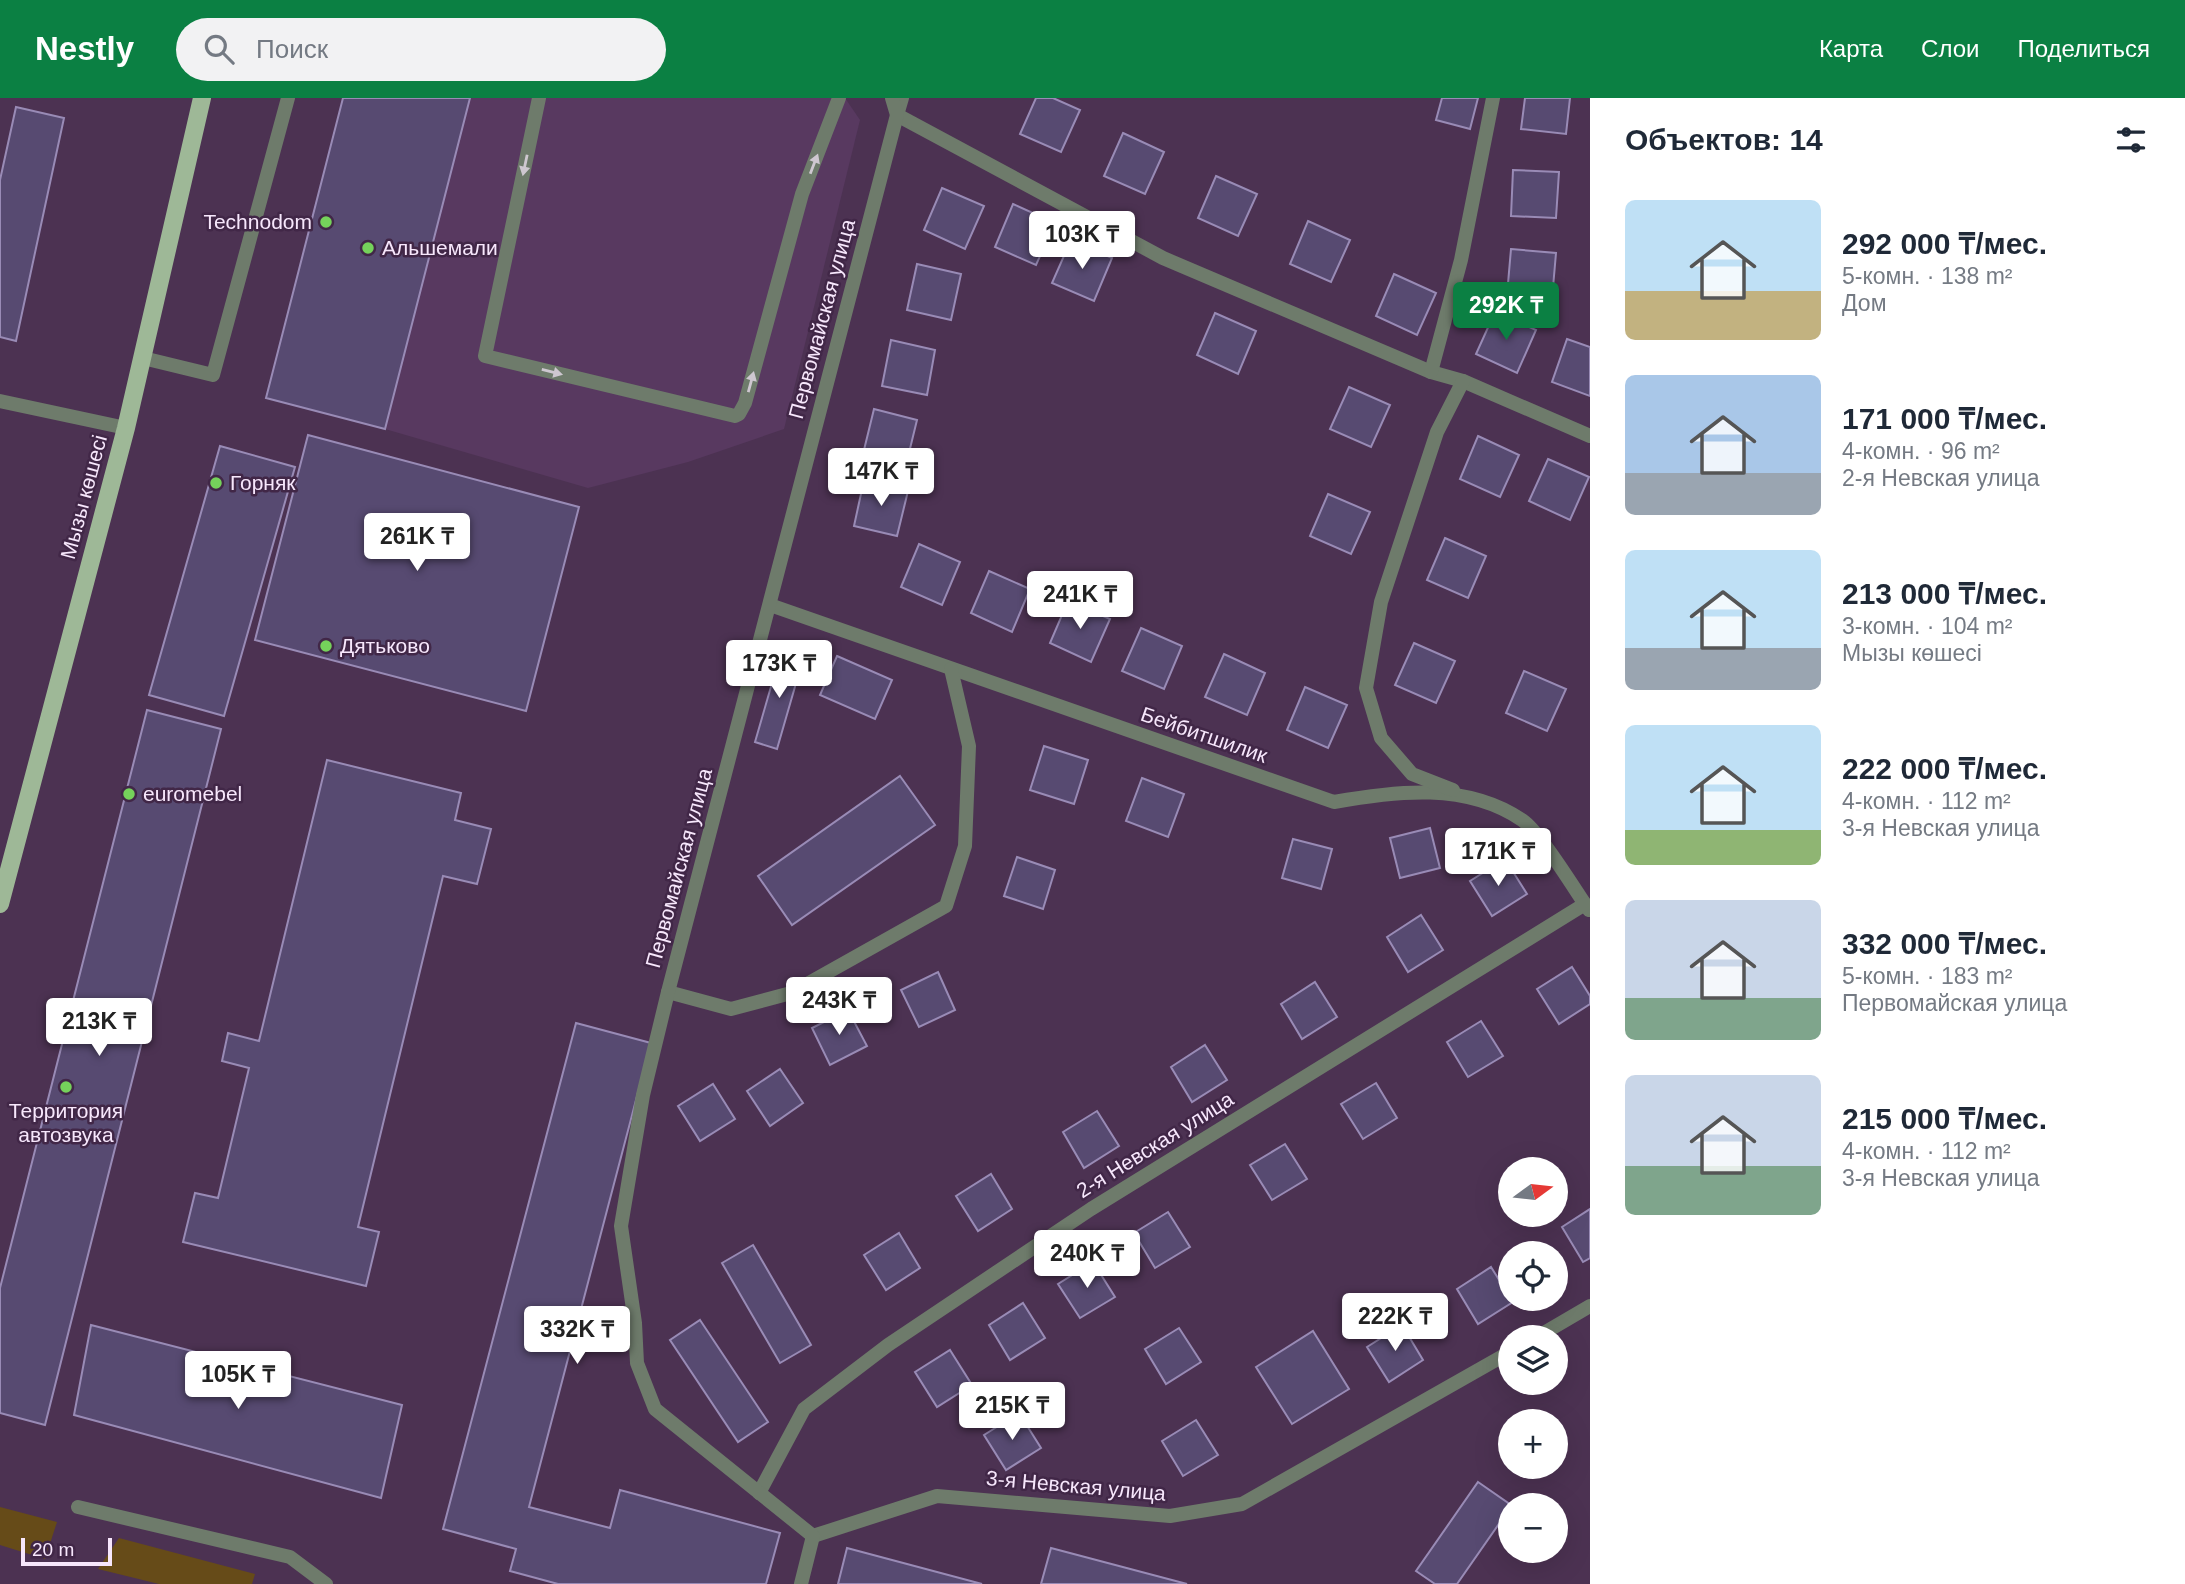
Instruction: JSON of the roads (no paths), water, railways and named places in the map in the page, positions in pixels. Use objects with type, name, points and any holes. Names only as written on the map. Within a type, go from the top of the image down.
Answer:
[{"type":"main road","name":"Мызы көшесі","points":[[0,904],[126,428],[202,98]]},
{"type":"street","points":[[143,358],[213,375],[288,98]]},
{"type":"street","points":[[539,98],[485,356],[735,416],[745,403],[802,194],[839,98]]},
{"type":"street","points":[[892,98],[897,115],[1163,258],[1590,436]]},
{"type":"street","name":"Первомайская улица","points":[[813,1536],[655,1409],[637,1363],[635,1323],[621,1226],[643,1095],[668,992],[902,98]]},
{"type":"street","points":[[1432,372],[1461,260],[1493,98]]},
{"type":"street","points":[[1463,381],[1437,432],[1381,602],[1366,688],[1381,738],[1412,775],[1467,795]]},
{"type":"street","points":[[0,401],[126,428]]},
{"type":"street","name":"Бейбитшилик","points":[[769,605],[1334,802],[1393,791],[1467,795],[1523,820],[1588,905]]},
{"type":"street","points":[[668,992],[731,1009],[791,993],[946,905],[965,846],[969,746],[951,669]]},
{"type":"street","name":"2-я Невская улица","points":[[759,1493],[804,1409],[888,1345],[1091,1209],[1588,905]]},
{"type":"street","points":[[1558,1325],[1590,1306]]},
{"type":"street","name":"3-я Невская улица","points":[[813,1536],[937,1496],[1170,1516],[1242,1504],[1498,1359]]},
{"type":"street","points":[[78,1507],[290,1557],[326,1584]]},
{"type":"street","points":[[802,1584],[813,1536]]},
{"type":"place","name":"Technodom","points":[[326,222]]},
{"type":"place","name":"Альшемали","points":[[368,248]]},
{"type":"place","name":"Горняк","points":[[216,483]]},
{"type":"place","name":"Дятьково","points":[[326,646]]},
{"type":"place","name":"euromebel","points":[[129,794]]},
{"type":"place","name":"Территория автозвука","points":[[66,1087]]}]
